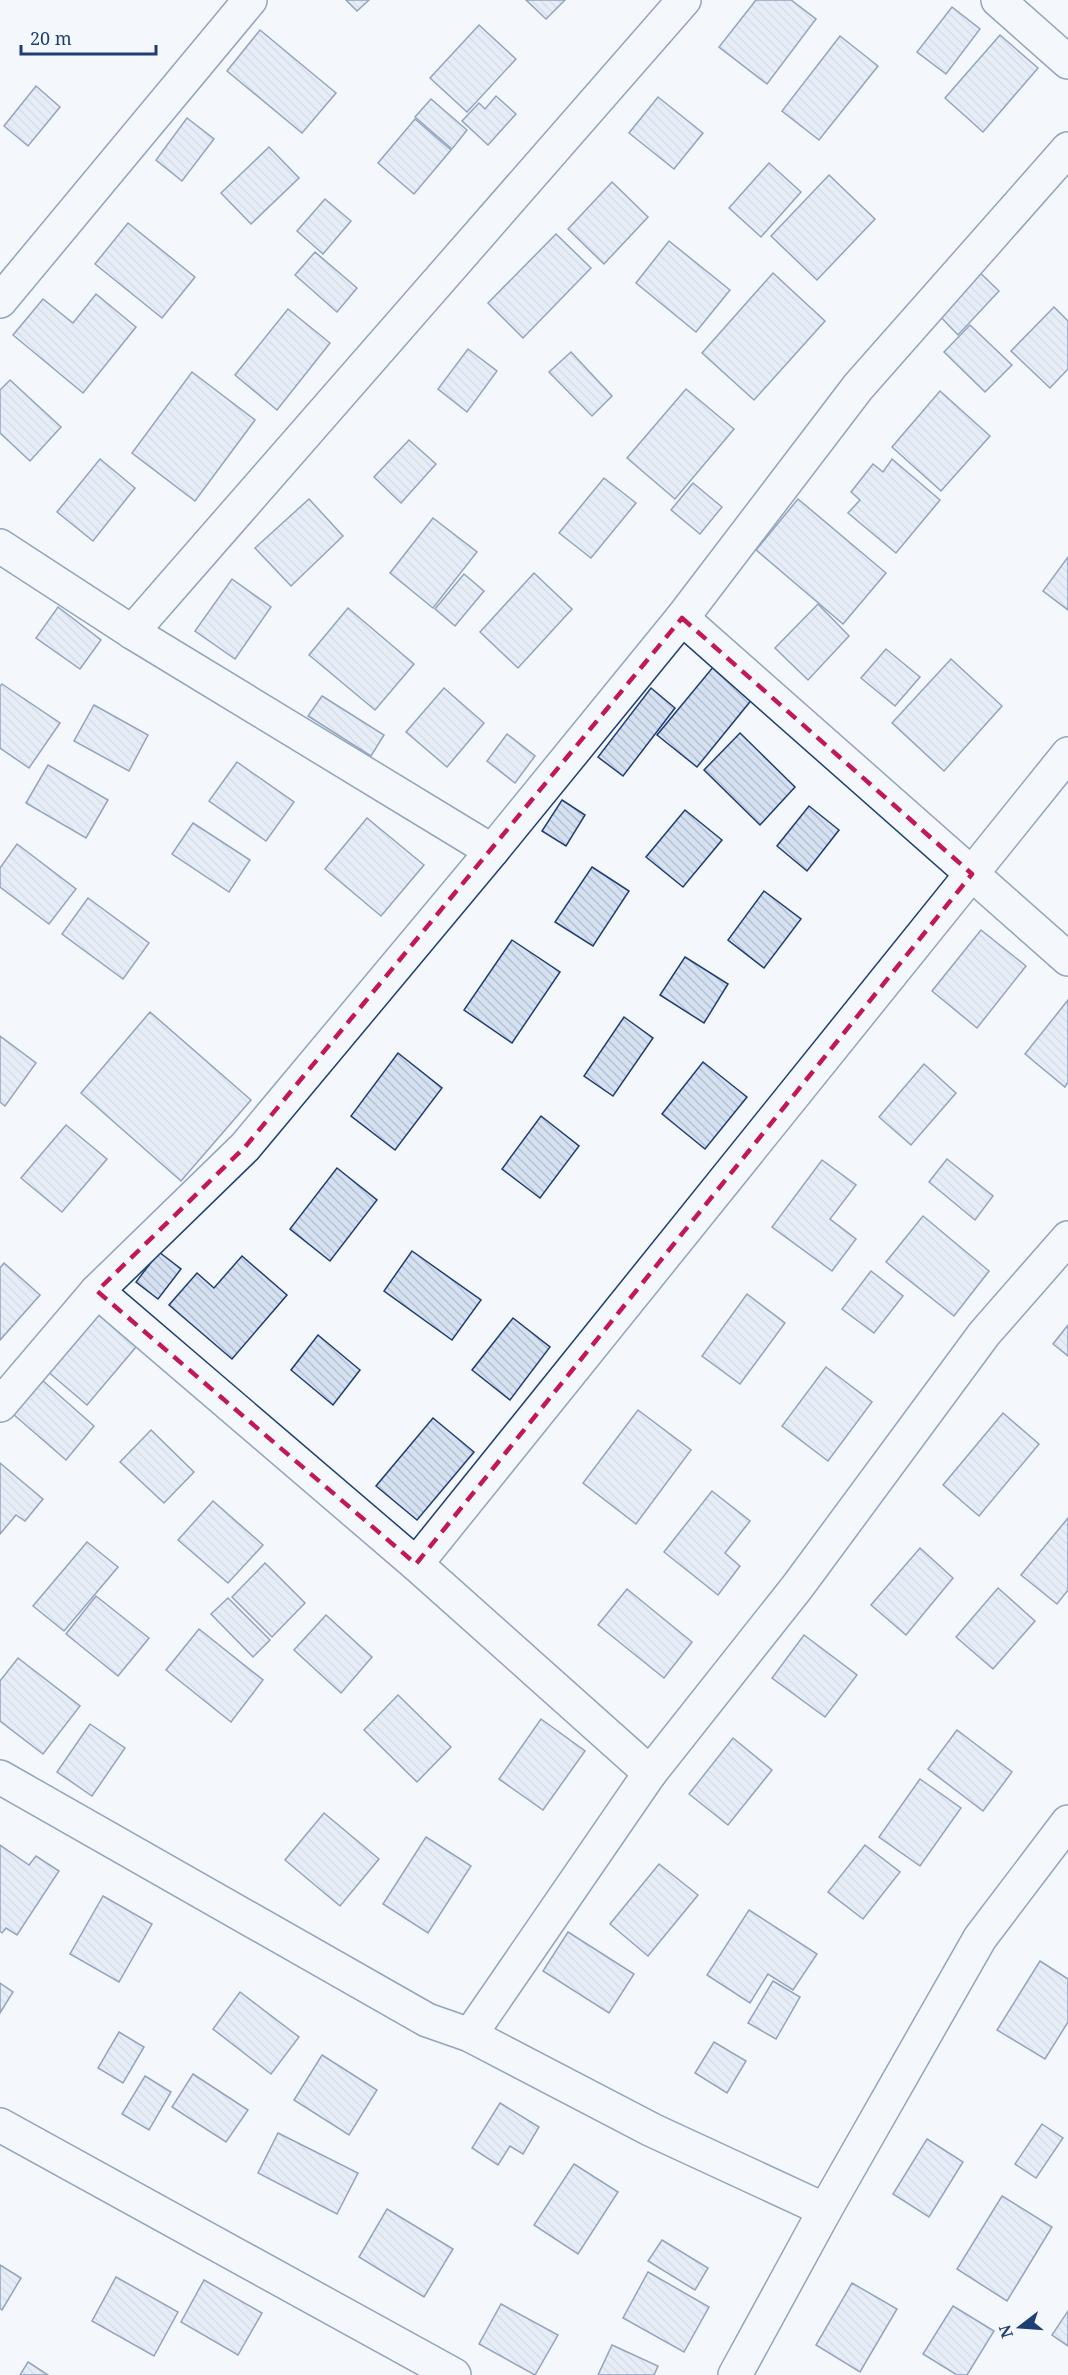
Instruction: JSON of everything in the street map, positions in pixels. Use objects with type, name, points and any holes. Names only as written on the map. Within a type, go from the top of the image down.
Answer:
[{"type":"street","points":[[0,301],[250,0]]},
{"type":"street","points":[[132,632],[684,0]]},
{"type":"street","points":[[998,0],[1068,62]]},
{"type":"street","points":[[0,1405],[98,1291],[245,1147],[492,851],[682,618],[858,387],[1068,149]]},
{"type":"street","points":[[0,546],[132,632],[492,851]]},
{"type":"street","points":[[682,618],[1068,959]]},
{"type":"street","points":[[416,1564],[1068,754]]},
{"type":"street","points":[[470,2035],[650,1773],[798,1586],[984,1334],[1068,1238]]},
{"type":"street","points":[[98,1291],[416,1564],[650,1773]]},
{"type":"street","points":[[0,1777],[427,2020],[470,2035],[652,2130],[825,2210]]},
{"type":"street","points":[[735,2375],[825,2210],[980,1938],[1068,1822]]},
{"type":"street","points":[[0,2125],[454,2375]]},
{"type":"highlighted area","points":[[682,618],[972,874],[416,1564],[97,1291],[245,1147]]},
{"type":"building","points":[[346,0],[369,0],[357,11]]},
{"type":"building","points":[[526,0],[565,0],[546,19]]},
{"type":"building","points":[[756,0],[791,0],[816,19],[767,84],[719,47]]},
{"type":"building","points":[[952,7],[980,29],[946,74],[917,52]]},
{"type":"building","points":[[479,25],[516,59],[467,112],[430,78]]},
{"type":"building","points":[[260,30],[336,93],[302,133],[227,71]]},
{"type":"building","points":[[1000,35],[1038,68],[983,132],[945,98]]},
{"type":"building","points":[[840,36],[878,66],[819,140],[782,111]]},
{"type":"building","points":[[36,86],[60,107],[28,146],[4,126]]},
{"type":"building","points":[[496,96],[516,114],[488,145],[462,121],[479,103],[485,109]]},
{"type":"building","points":[[658,97],[703,133],[674,169],[629,133]]},
{"type":"building","points":[[431,99],[467,130],[452,149],[415,117]]},
{"type":"building","points":[[187,118],[214,139],[182,181],[156,160]]},
{"type":"building","points":[[415,119],[451,150],[414,194],[378,163]]},
{"type":"building","points":[[269,147],[299,178],[251,224],[221,193]]},
{"type":"building","points":[[769,163],[801,192],[761,237],[729,208]]},
{"type":"building","points":[[829,175],[875,219],[817,280],[771,236]]},
{"type":"building","points":[[612,182],[648,217],[604,264],[568,229]]},
{"type":"building","points":[[325,199],[351,221],[323,254],[297,231]]},
{"type":"building","points":[[128,223],[195,277],[162,318],[95,264]]},
{"type":"building","points":[[556,234],[591,268],[523,338],[488,303]]},
{"type":"building","points":[[669,241],[730,290],[696,332],[636,283]]},
{"type":"building","points":[[315,252],[357,288],[337,312],[295,275]]},
{"type":"building","points":[[975,268],[999,291],[958,335],[935,311]]},
{"type":"building","points":[[773,273],[825,321],[754,400],[702,353]]},
{"type":"building","points":[[96,294],[136,327],[83,393],[13,335],[43,299],[73,323]]},
{"type":"building","points":[[1054,307],[1068,321],[1068,369],[1050,388],[1011,351]]},
{"type":"building","points":[[288,309],[330,343],[277,410],[235,375]]},
{"type":"building","points":[[970,325],[1012,365],[985,392],[944,352]]},
{"type":"building","points":[[468,349],[497,371],[467,412],[438,389]]},
{"type":"building","points":[[571,352],[612,396],[592,416],[549,372]]},
{"type":"building","points":[[192,372],[255,420],[195,501],[132,453]]},
{"type":"building","points":[[10,380],[61,427],[30,461],[0,433],[0,390]]},
{"type":"building","points":[[686,389],[734,429],[675,499],[627,458]]},
{"type":"building","points":[[940,391],[990,436],[941,491],[892,447]]},
{"type":"building","points":[[409,440],[436,464],[401,503],[374,477]]},
{"type":"building","points":[[100,459],[135,488],[93,541],[57,512]]},
{"type":"building","points":[[892,459],[940,500],[896,553],[848,513],[860,500],[851,492],[873,464],[883,472]]},
{"type":"building","points":[[604,478],[636,503],[591,558],[559,533]]},
{"type":"building","points":[[693,483],[722,507],[700,534],[671,510]]},
{"type":"building","points":[[309,499],[343,536],[291,586],[255,548]]},
{"type":"building","points":[[798,499],[886,573],[843,624],[756,550]]},
{"type":"building","points":[[433,518],[477,552],[433,608],[390,573]]},
{"type":"building","points":[[1068,557],[1068,610],[1043,591]]},
{"type":"building","points":[[534,573],[572,609],[518,668],[480,632]]},
{"type":"building","points":[[464,574],[484,591],[455,626],[435,609]]},
{"type":"building","points":[[232,579],[271,607],[235,659],[195,631]]},
{"type":"building","points":[[818,604],[849,636],[808,680],[775,648]]},
{"type":"building","points":[[58,607],[101,640],[80,669],[36,638]]},
{"type":"building","points":[[348,608],[414,664],[375,710],[309,655]]},
{"type":"building","points":[[886,649],[920,677],[895,706],[861,678]]},
{"type":"building","points":[[951,659],[1002,706],[944,771],[892,723]]},
{"type":"building","points":[[714,666],[753,698],[697,767],[657,735]]},
{"type":"building","points":[[2,684],[60,723],[29,768],[0,748],[0,686]]},
{"type":"building","points":[[444,688],[484,723],[447,767],[406,732]]},
{"type":"building","points":[[651,688],[675,708],[623,776],[598,757]]},
{"type":"building","points":[[322,696],[384,735],[371,756],[308,716]]},
{"type":"building","points":[[94,705],[148,735],[129,771],[74,741]]},
{"type":"building","points":[[740,733],[795,787],[760,825],[704,770]]},
{"type":"building","points":[[507,734],[535,756],[515,783],[487,761]]},
{"type":"building","points":[[237,762],[294,802],[266,841],[209,801]]},
{"type":"building","points":[[48,765],[108,800],[86,838],[26,803]]},
{"type":"building","points":[[562,800],[585,815],[566,846],[542,831]]},
{"type":"building","points":[[809,806],[839,830],[807,871],[777,846]]},
{"type":"building","points":[[685,810],[722,840],[683,887],[646,857]]},
{"type":"building","points":[[367,818],[424,865],[381,916],[325,869]]},
{"type":"building","points":[[193,823],[250,860],[229,892],[172,854]]},
{"type":"building","points":[[17,844],[76,889],[49,924],[0,887],[0,868]]},
{"type":"building","points":[[592,867],[629,891],[593,946],[555,922]]},
{"type":"building","points":[[764,891],[801,919],[764,968],[728,940]]},
{"type":"building","points":[[88,898],[149,943],[123,979],[62,934]]},
{"type":"building","points":[[981,930],[1026,966],[977,1028],[932,991]]},
{"type":"building","points":[[512,940],[560,972],[512,1043],[464,1010]]},
{"type":"building","points":[[685,957],[728,984],[704,1023],[660,995]]},
{"type":"building","points":[[1068,1000],[1068,1082],[1065,1087],[1025,1054]]},
{"type":"building","points":[[150,1012],[251,1100],[181,1181],[81,1093]]},
{"type":"building","points":[[624,1017],[653,1038],[613,1096],[584,1076]]},
{"type":"building","points":[[0,1036],[36,1063],[5,1106],[0,1102]]},
{"type":"building","points":[[398,1053],[442,1088],[395,1150],[351,1116]]},
{"type":"building","points":[[703,1062],[747,1097],[705,1149],[662,1114]]},
{"type":"building","points":[[924,1064],[956,1093],[911,1145],[879,1117]]},
{"type":"building","points":[[541,1116],[579,1146],[540,1198],[502,1169]]},
{"type":"building","points":[[66,1125],[107,1159],[62,1212],[21,1178]]},
{"type":"building","points":[[947,1159],[993,1196],[975,1220],[929,1182]]},
{"type":"building","points":[[822,1160],[856,1185],[830,1219],[856,1239],[832,1271],[772,1227]]},
{"type":"building","points":[[337,1168],[377,1200],[330,1261],[290,1229]]},
{"type":"building","points":[[923,1216],[989,1271],[954,1316],[886,1262]]},
{"type":"building","points":[[412,1251],[481,1300],[452,1340],[384,1291]]},
{"type":"building","points":[[159,1252],[181,1269],[158,1299],[136,1282]]},
{"type":"building","points":[[242,1256],[287,1295],[232,1359],[169,1305],[197,1273],[214,1288]]},
{"type":"building","points":[[4,1263],[40,1295],[0,1340],[0,1268]]},
{"type":"building","points":[[871,1271],[903,1296],[874,1333],[842,1309]]},
{"type":"building","points":[[747,1294],[785,1323],[740,1384],[702,1356]]},
{"type":"building","points":[[96,1312],[136,1347],[87,1405],[46,1370]]},
{"type":"building","points":[[513,1318],[550,1347],[510,1400],[472,1370]]},
{"type":"building","points":[[1068,1325],[1068,1356],[1053,1344]]},
{"type":"building","points":[[318,1335],[360,1370],[333,1405],[291,1370]]},
{"type":"building","points":[[826,1367],[872,1402],[828,1461],[782,1426]]},
{"type":"building","points":[[42,1380],[94,1426],[66,1460],[13,1414]]},
{"type":"building","points":[[638,1410],[691,1450],[636,1524],[583,1483]]},
{"type":"building","points":[[1003,1413],[1039,1444],[979,1516],[943,1485]]},
{"type":"building","points":[[433,1418],[474,1452],[417,1520],[376,1486]]},
{"type":"building","points":[[151,1430],[194,1472],[164,1503],[120,1462]]},
{"type":"building","points":[[0,1463],[43,1499],[25,1521],[16,1515],[0,1534]]},
{"type":"building","points":[[712,1491],[750,1521],[725,1553],[740,1566],[718,1595],[664,1552]]},
{"type":"building","points":[[213,1501],[263,1545],[228,1583],[178,1540]]},
{"type":"building","points":[[1068,1518],[1068,1590],[1057,1604],[1021,1575]]},
{"type":"building","points":[[87,1542],[118,1567],[64,1631],[33,1606]]},
{"type":"building","points":[[920,1548],[953,1578],[906,1635],[871,1605]]},
{"type":"building","points":[[265,1563],[305,1603],[272,1637],[232,1597]]},
{"type":"building","points":[[998,1588],[1035,1621],[993,1669],[956,1637]]},
{"type":"building","points":[[627,1589],[692,1642],[664,1678],[598,1625]]},
{"type":"building","points":[[96,1596],[149,1638],[118,1676],[66,1634]]},
{"type":"building","points":[[228,1598],[270,1640],[253,1657],[211,1614]]},
{"type":"building","points":[[326,1615],[372,1657],[341,1693],[294,1650]]},
{"type":"building","points":[[199,1629],[263,1680],[231,1722],[166,1670]]},
{"type":"building","points":[[804,1635],[857,1675],[825,1717],[772,1678]]},
{"type":"building","points":[[18,1658],[80,1706],[43,1754],[0,1721],[0,1681]]},
{"type":"building","points":[[398,1695],[451,1747],[417,1782],[364,1730]]},
{"type":"building","points":[[541,1719],[585,1751],[543,1810],[499,1779]]},
{"type":"building","points":[[90,1724],[125,1748],[92,1796],[57,1772]]},
{"type":"building","points":[[957,1730],[1012,1772],[983,1811],[928,1769]]},
{"type":"building","points":[[733,1738],[772,1770],[728,1825],[689,1794]]},
{"type":"building","points":[[920,1779],[961,1808],[920,1866],[879,1837]]},
{"type":"building","points":[[324,1813],[379,1859],[340,1906],[285,1860]]},
{"type":"building","points":[[426,1837],[471,1866],[428,1933],[383,1904]]},
{"type":"building","points":[[0,1845],[29,1865],[36,1856],[59,1871],[17,1935],[6,1928],[2,1933],[0,1931]]},
{"type":"building","points":[[865,1845],[900,1872],[863,1919],[828,1892]]},
{"type":"building","points":[[659,1864],[698,1895],[648,1956],[610,1924]]},
{"type":"building","points":[[103,1896],[152,1924],[119,1982],[70,1954]]},
{"type":"building","points":[[749,1910],[817,1954],[793,1990],[768,1974],[750,2003],[707,1975]]},
{"type":"building","points":[[568,1932],[634,1974],[609,2013],[543,1971]]},
{"type":"building","points":[[1040,1961],[1068,1979],[1068,2022],[1045,2059],[997,2030]]},
{"type":"building","points":[[773,1981],[800,1997],[776,2039],[748,2023]]},
{"type":"building","points":[[0,1983],[13,1992],[0,2013]]},
{"type":"building","points":[[240,1992],[299,2037],[271,2074],[213,2029]]},
{"type":"building","points":[[119,2032],[144,2047],[123,2083],[98,2068]]},
{"type":"building","points":[[714,2042],[746,2061],[727,2093],[695,2073]]},
{"type":"building","points":[[322,2055],[377,2090],[349,2135],[294,2100]]},
{"type":"building","points":[[193,2074],[248,2110],[226,2142],[172,2107]]},
{"type":"building","points":[[145,2076],[171,2092],[149,2130],[122,2114]]},
{"type":"building","points":[[500,2103],[539,2127],[523,2154],[510,2146],[498,2165],[472,2148]]},
{"type":"building","points":[[1042,2124],[1063,2138],[1036,2178],[1015,2164]]},
{"type":"building","points":[[278,2133],[358,2173],[337,2214],[258,2173]]},
{"type":"building","points":[[927,2139],[963,2162],[929,2217],[893,2194]]},
{"type":"building","points":[[574,2164],[618,2192],[578,2254],[534,2225]]},
{"type":"building","points":[[1002,2196],[1052,2227],[1007,2301],[957,2269]]},
{"type":"building","points":[[387,2209],[453,2249],[424,2297],[359,2257]]},
{"type":"building","points":[[662,2240],[708,2268],[695,2290],[648,2261]]},
{"type":"building","points":[[0,2265],[21,2278],[2,2310],[0,2308]]},
{"type":"building","points":[[648,2272],[709,2307],[684,2352],[623,2318]]},
{"type":"building","points":[[116,2277],[178,2312],[154,2356],[92,2321]]},
{"type":"building","points":[[204,2280],[262,2313],[238,2355],[181,2322]]},
{"type":"building","points":[[852,2283],[897,2309],[860,2372],[816,2345]]},
{"type":"building","points":[[501,2304],[558,2335],[535,2375],[479,2344]]},
{"type":"building","points":[[953,2306],[994,2331],[967,2375],[957,2375],[923,2354]]},
{"type":"building","points":[[1068,2311],[1068,2346],[1052,2335]]},
{"type":"building","points":[[612,2345],[658,2366],[654,2375],[598,2375]]},
{"type":"building","points":[[28,2362],[48,2375],[20,2375]]}]
